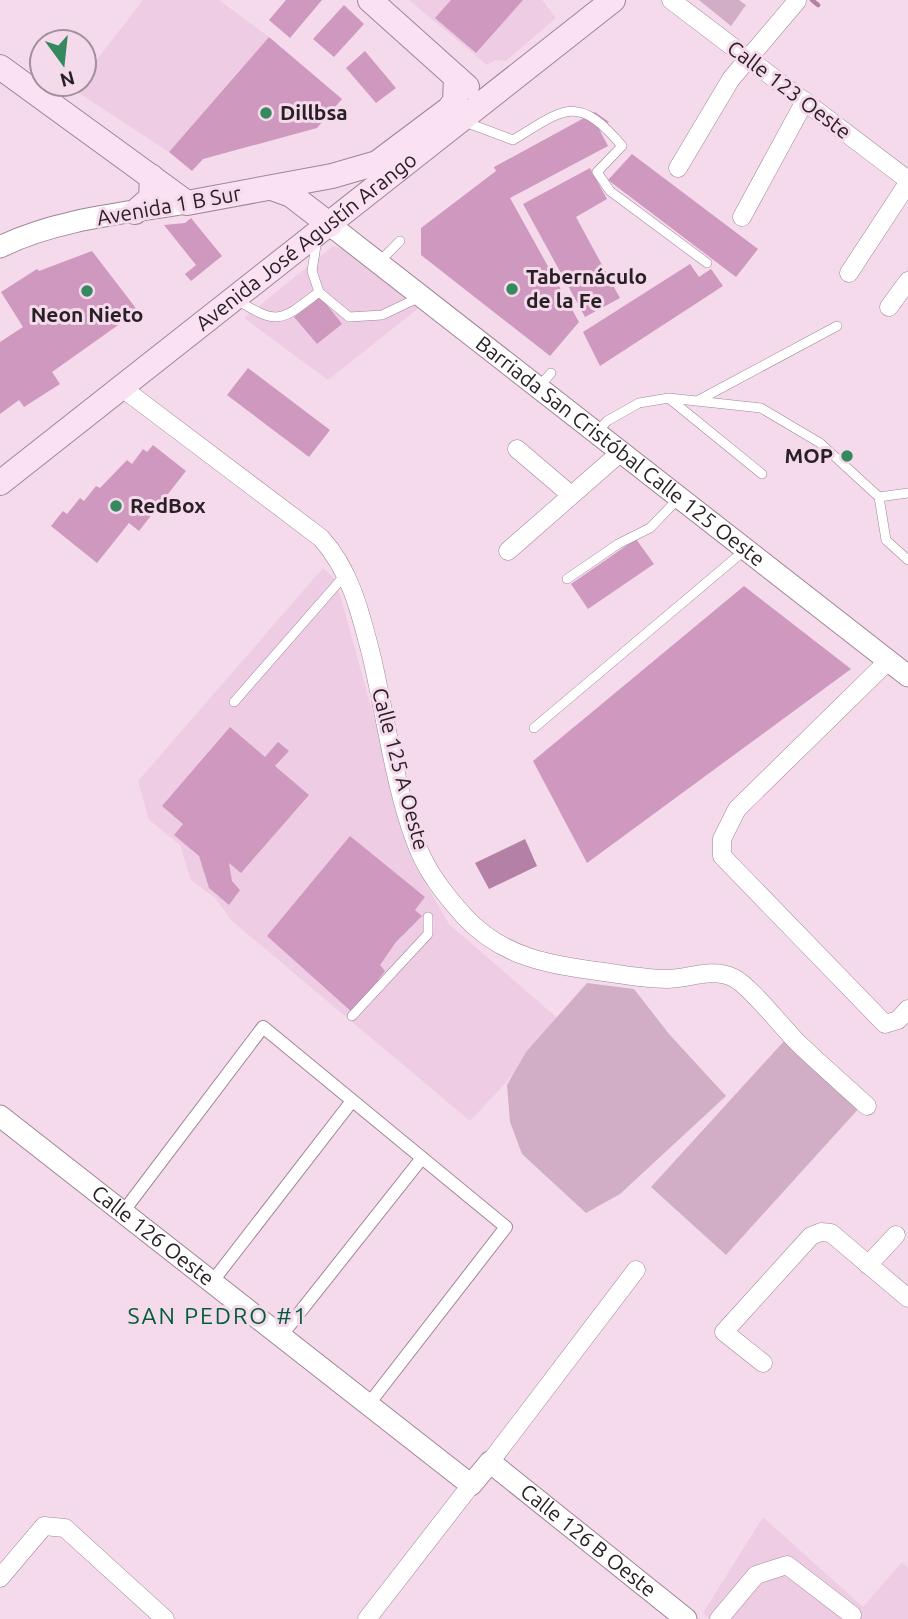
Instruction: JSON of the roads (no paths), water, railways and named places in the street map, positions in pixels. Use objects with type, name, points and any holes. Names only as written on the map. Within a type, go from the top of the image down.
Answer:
[{"type":"main road","name":"Avenida José Agustín Arango","points":[[0,483],[613,0]]},
{"type":"main road","points":[[381,3],[482,102]]},
{"type":"main road","points":[[0,67],[187,203]]},
{"type":"main road","name":"Avenida 1 B Sur","points":[[187,203],[272,188],[377,163],[449,109],[455,101],[456,76]]},
{"type":"main road","points":[[135,212],[151,198],[152,177]]},
{"type":"main road","points":[[272,188],[291,195],[324,230]]},
{"type":"street","name":"Calle 123 Oeste","points":[[671,0],[908,181]]},
{"type":"street","points":[[678,168],[731,79],[797,1]]},
{"type":"street","points":[[742,217],[805,101]]},
{"type":"street","points":[[849,273],[908,181]]},
{"type":"street","name":"Avenida 1 B Sur","points":[[0,247],[69,224],[187,203]]},
{"type":"street","name":"Barriada San Cristóbal Calle 125 Oeste","points":[[324,230],[379,262],[421,296],[545,380],[596,433],[908,676]]},
{"type":"street","points":[[889,307],[908,281]]},
{"type":"street","name":"Calle 125 A Oeste","points":[[121,387],[321,538],[335,554],[346,573],[365,628],[422,857],[439,886],[467,919],[494,943],[520,956],[550,965],[642,978],[668,979],[714,972],[736,979],[797,1042],[867,1106]]},
{"type":"street","points":[[517,449],[571,495]]},
{"type":"street","points":[[508,551],[621,452]]},
{"type":"street","points":[[889,660],[737,808],[720,848],[722,856],[885,1024],[898,1020],[908,1009]]},
{"type":"street","points":[[123,1212],[263,1027],[506,1227],[368,1405]]},
{"type":"street","points":[[212,1282],[352,1101]]},
{"type":"street","name":"Calle 126 Oeste","points":[[0,1116],[471,1485]]},
{"type":"street","points":[[281,1336],[422,1158]]},
{"type":"street","points":[[763,1363],[724,1332],[811,1236],[821,1231],[831,1233],[908,1298]]},
{"type":"street","points":[[868,1265],[896,1235]]},
{"type":"street","points":[[367,1619],[636,1270]]},
{"type":"street","name":"Calle 126 B Oeste","points":[[489,1462],[686,1619]]},
{"type":"street","points":[[0,1578],[44,1526],[65,1528],[165,1619]]},
{"type":"street","points":[[719,1619],[756,1575],[787,1565],[852,1615]]},
{"type":"lane","points":[[460,120],[513,140],[563,110],[581,111],[609,130],[622,146],[597,172],[610,191],[707,263]]},
{"type":"lane","points":[[324,230],[312,271],[319,292],[349,317],[382,315],[421,296]]},
{"type":"lane","points":[[379,262],[400,242]]},
{"type":"lane","points":[[235,299],[267,318],[288,316],[319,292]]},
{"type":"lane","points":[[698,401],[837,326]]},
{"type":"lane","points":[[669,398],[762,474]]},
{"type":"lane","points":[[596,433],[607,421],[639,403],[669,398],[761,408],[820,443],[879,497],[886,540],[908,560]]},
{"type":"lane","points":[[879,497],[908,493]]},
{"type":"lane","points":[[567,579],[618,544],[650,528],[680,497]]},
{"type":"lane","points":[[534,728],[747,549]]},
{"type":"lane","points":[[234,702],[346,573]]},
{"type":"lane","points":[[352,1016],[428,934],[428,917]]},
{"type":"waterway","points":[[812,0],[818,5]]},
{"type":"place","name":"Dillbsa","points":[[266,113]]},
{"type":"place","name":"Tabernáculo de la Fe","points":[[512,289]]},
{"type":"place","name":"Neon Nieto","points":[[87,291]]},
{"type":"place","name":"MOP","points":[[847,456]]},
{"type":"place","name":"RedBox","points":[[116,506]]},
{"type":"district","name":"SAN PEDRO #1","points":[[218,1316]]}]
